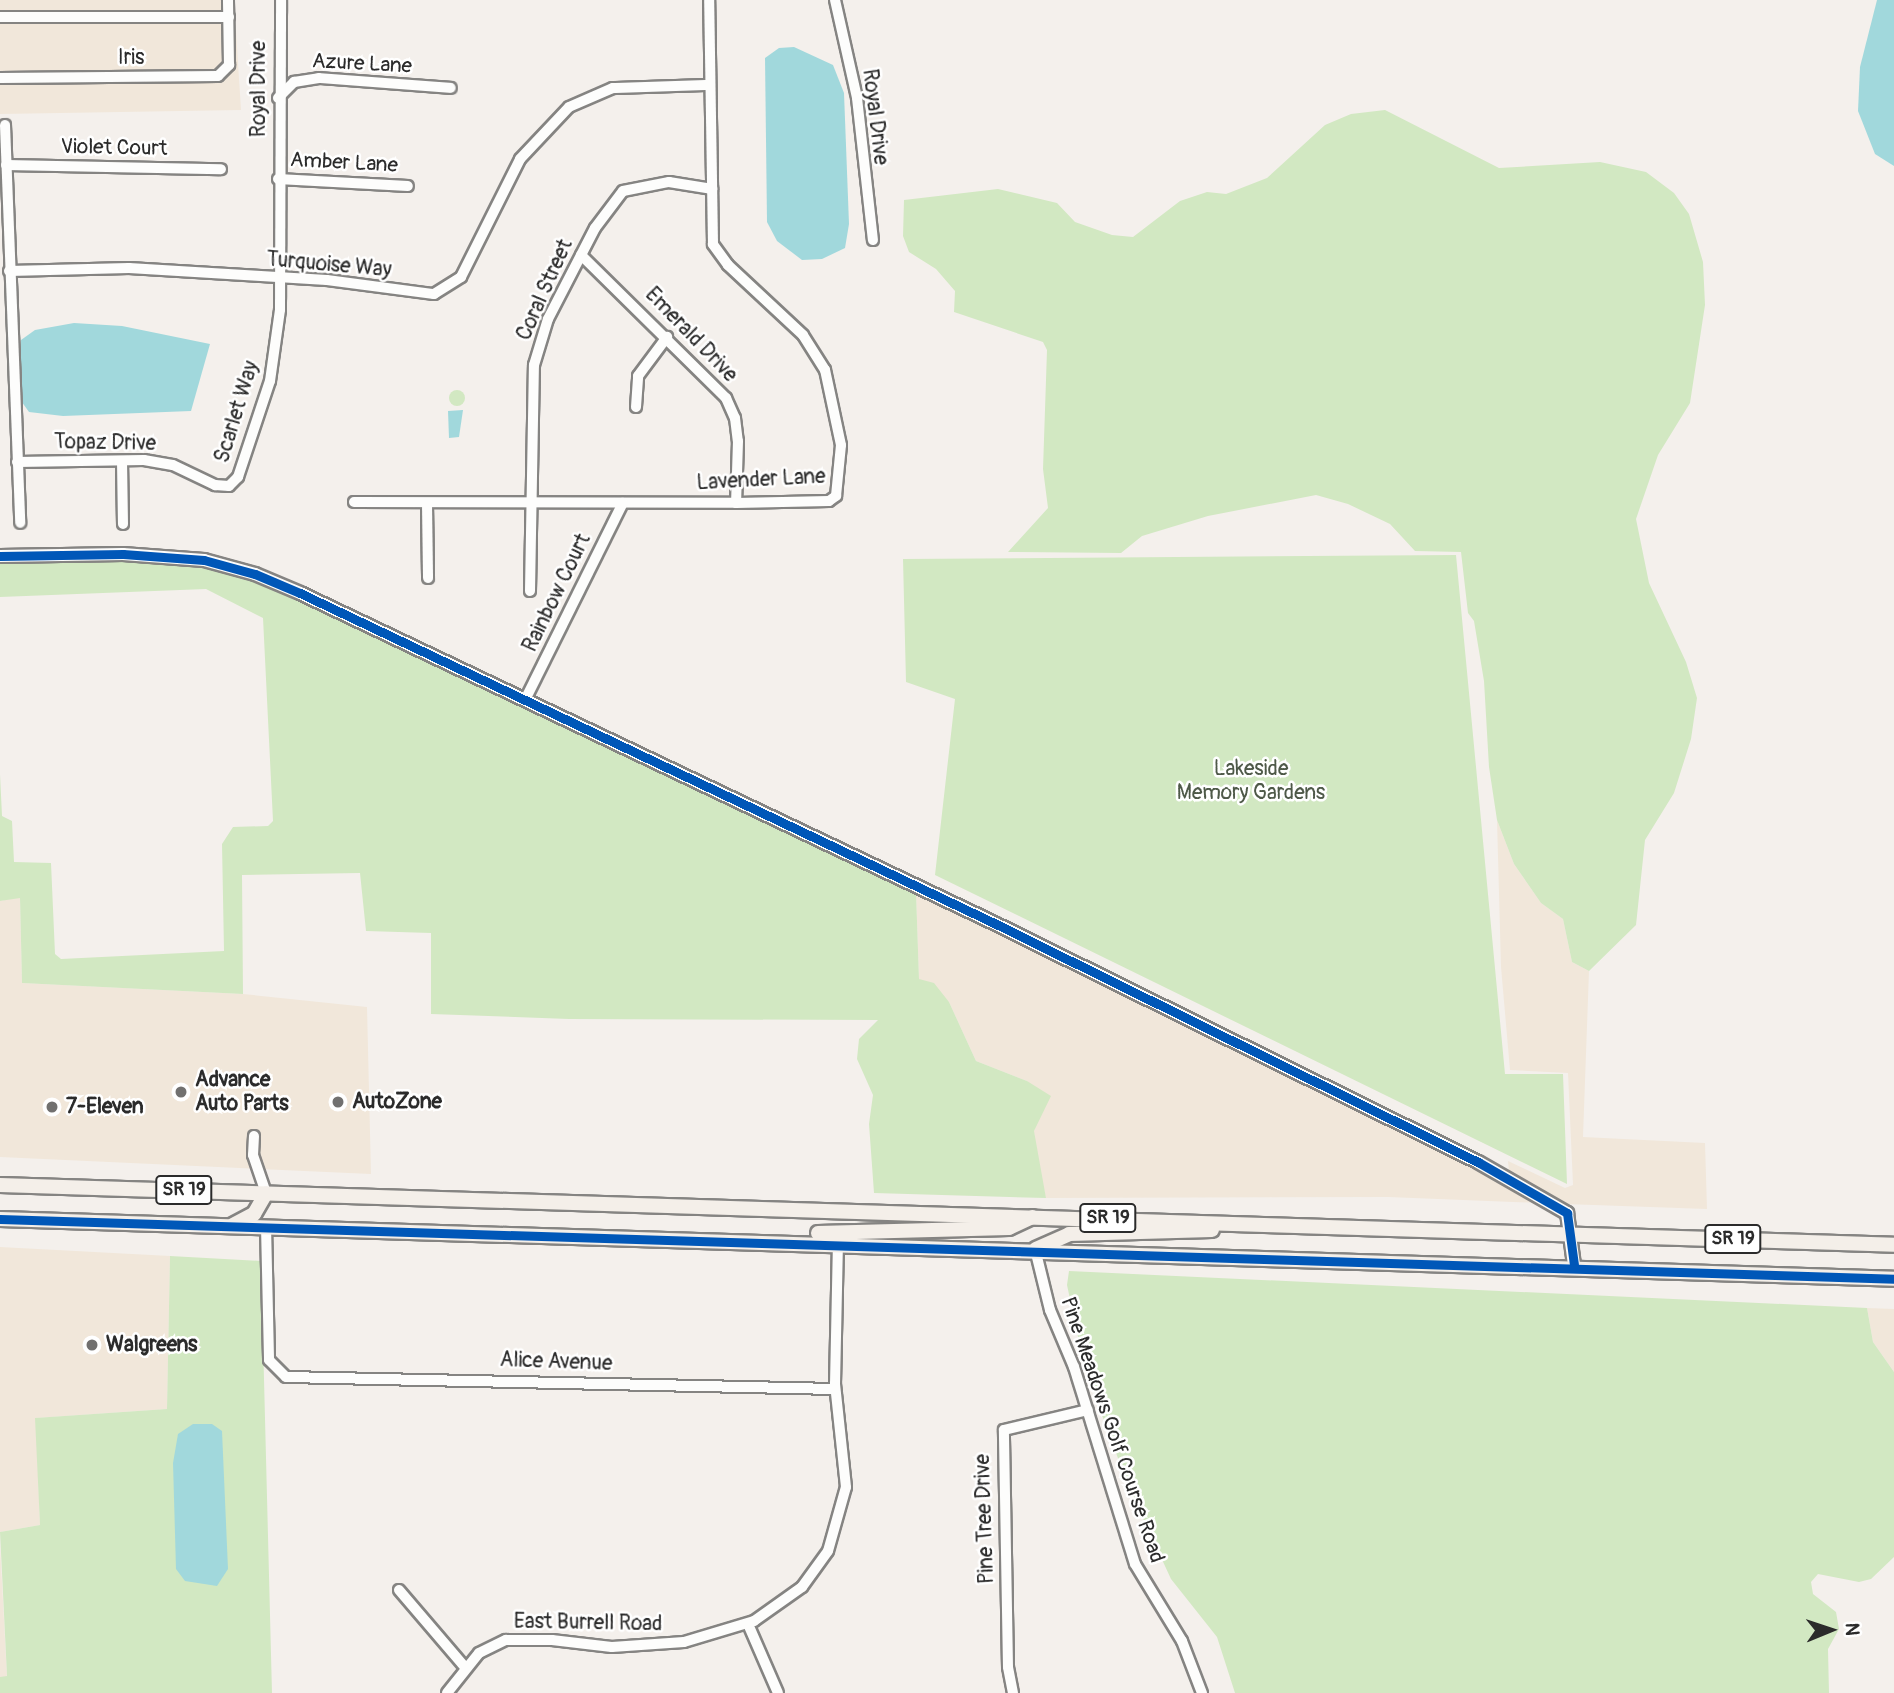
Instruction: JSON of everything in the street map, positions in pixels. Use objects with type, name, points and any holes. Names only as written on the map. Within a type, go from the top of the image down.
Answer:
[{"type":"main road","name":"SR 19","points":[[0,1185],[1573,1232],[1894,1245]]},
{"type":"main road","points":[[231,1225],[254,1214],[266,1193]]},
{"type":"main road","points":[[755,1241],[779,1234],[1009,1228],[1036,1216]]},
{"type":"main road","name":"SR 19","points":[[0,1219],[1574,1265],[1894,1279]]},
{"type":"main road","points":[[1035,1249],[1069,1234],[1216,1230],[1234,1222]]},
{"type":"street","name":"Iris","points":[[0,78],[218,76],[229,65],[228,0]]},
{"type":"street","name":"Royal Drive","points":[[278,179],[281,0]]},
{"type":"street","name":"Lavender Lane","points":[[354,502],[736,503],[830,500],[840,488],[841,445],[833,393],[816,353],[716,250],[708,85],[709,0]]},
{"type":"street","name":"Royal Drive","points":[[835,0],[857,98],[873,240]]},
{"type":"street","points":[[0,17],[229,17]]},
{"type":"street","name":"Azure Lane","points":[[278,98],[295,82],[319,78],[451,88]]},
{"type":"street","name":"Turquoise Way","points":[[9,271],[89,267],[370,285],[423,295],[444,291],[461,277],[520,159],[569,107],[612,88],[708,85]]},
{"type":"street","points":[[5,125],[9,271],[5,292],[20,523]]},
{"type":"street","name":"Violet Court","points":[[6,165],[221,169]]},
{"type":"street","name":"Scarlet Way","points":[[229,486],[238,477],[271,382],[281,279],[278,179]]},
{"type":"street","name":"Amber Lane","points":[[278,179],[408,186]]},
{"type":"street","name":"Coral Street","points":[[530,591],[536,356],[548,319],[580,255],[623,191],[669,182],[712,189]]},
{"type":"street","name":"Emerald Drive","points":[[580,255],[667,337],[732,408],[738,442],[736,503]]},
{"type":"street","points":[[636,407],[638,376],[667,337]]},
{"type":"street","points":[[122,461],[123,524]]},
{"type":"street","name":"Topaz Drive","points":[[17,462],[122,461],[173,465],[215,485],[229,486]]},
{"type":"street","name":"Rainbow Court","points":[[525,700],[623,503]]},
{"type":"street","points":[[427,504],[428,578]]},
{"type":"street","points":[[0,556],[171,556],[236,567],[525,700],[1055,952],[1438,1142],[1554,1203],[1567,1213],[1573,1232],[1574,1265]]},
{"type":"street","points":[[254,1136],[256,1167],[266,1193]]},
{"type":"street","name":"Alice Avenue","points":[[266,1226],[266,1325],[269,1360],[277,1374],[303,1379],[433,1377],[835,1389]]},
{"type":"street","name":"East Burrell Road","points":[[447,1693],[464,1666],[479,1653],[506,1640],[612,1647],[672,1643],[748,1624],[802,1587],[828,1551],[839,1523],[846,1477],[835,1389],[838,1243]]},
{"type":"street","name":"Pine Meadows Golf Course Road","points":[[1035,1249],[1051,1310],[1088,1410],[1135,1564],[1191,1659],[1202,1693]]},
{"type":"street","name":"Pine Tree Drive","points":[[1013,1693],[1008,1667],[1004,1430],[1088,1410]]},
{"type":"street","points":[[399,1590],[464,1666]]},
{"type":"street","points":[[748,1624],[778,1693]]},
{"type":"shaded area","points":[[0,0],[234,0],[241,110],[0,114]]},
{"type":"shaded area","points":[[1497,820],[1514,864],[1541,903],[1563,919],[1572,962],[1589,971],[1583,1137],[1705,1143],[1707,1209],[1565,1204],[1509,1171],[1508,1161],[1565,1188],[1573,1185],[1568,1073],[1510,1070],[1501,967]]},
{"type":"shaded area","points":[[916,892],[1475,1167],[1542,1203],[1388,1197],[1046,1198],[1035,1151],[1034,1131],[1043,1105],[1027,1081],[976,1061],[949,1002],[919,979]]},
{"type":"shaded area","points":[[20,897],[22,983],[243,994],[367,1007],[371,1174],[0,1157],[0,901]]},
{"type":"shaded area","points":[[0,1247],[170,1256],[167,1409],[36,1418],[40,1525],[0,1532]]},
{"type":"shaded area","points":[[1867,1308],[1894,1309],[1894,1372],[1873,1342]]},
{"type":"shaded area","points":[[0,1545],[7,1677],[0,1677]]},
{"type":"green space","points":[[1385,110],[1499,168],[1600,162],[1646,172],[1674,193],[1689,214],[1703,262],[1705,305],[1690,403],[1658,455],[1636,519],[1649,583],[1686,662],[1697,698],[1691,739],[1674,793],[1645,840],[1636,925],[1589,971],[1572,962],[1563,919],[1541,903],[1514,864],[1497,820],[1489,767],[1484,681],[1474,621],[1468,613],[1461,552],[1415,551],[1390,524],[1348,504],[1316,495],[1208,516],[1142,536],[1121,553],[1008,552],[1048,508],[1043,469],[1047,350],[1043,342],[954,312],[955,291],[936,269],[909,252],[903,236],[904,200],[998,189],[1057,203],[1075,222],[1112,235],[1133,237],[1180,201],[1207,192],[1226,194],[1267,178],[1325,125],[1351,114]]},
{"type":"green space","points":[[457,390],[465,398],[457,406],[449,398]]},
{"type":"green space","name":"Lakeside Memory Gardens","points":[[1456,555],[1505,1074],[1563,1074],[1567,1184],[935,875],[955,699],[906,682],[903,559]]},
{"type":"green space","points":[[123,560],[203,566],[253,579],[916,892],[919,979],[934,983],[949,1002],[976,1061],[1027,1081],[1051,1096],[1034,1131],[1046,1198],[874,1193],[869,1124],[873,1095],[857,1059],[859,1039],[878,1020],[569,1019],[431,1014],[431,933],[366,931],[360,873],[242,875],[243,994],[22,983],[20,898],[0,901],[0,774],[2,816],[12,821],[14,862],[51,863],[55,954],[61,959],[224,951],[222,844],[233,827],[268,826],[273,821],[263,618],[206,589],[0,597],[0,562]]},
{"type":"green space","points":[[170,1256],[261,1261],[272,1693],[0,1693],[0,1677],[7,1676],[0,1532],[40,1525],[35,1418],[167,1409]]},
{"type":"green space","points":[[1069,1271],[1867,1308],[1873,1342],[1894,1372],[1894,1557],[1871,1579],[1859,1582],[1818,1574],[1811,1582],[1813,1594],[1836,1612],[1839,1629],[1828,1649],[1829,1693],[1235,1693],[1217,1637],[1171,1579],[1129,1488],[1085,1369],[1067,1285]]},
{"type":"water","points":[[1877,0],[1894,0],[1894,166],[1875,154],[1858,111],[1860,67]]},
{"type":"water","points":[[794,47],[833,65],[844,93],[849,224],[845,248],[822,259],[802,260],[777,241],[767,222],[765,58],[779,48]]},
{"type":"water","points":[[74,323],[122,326],[210,344],[191,411],[63,416],[29,412],[19,398],[21,340],[35,330]]},
{"type":"water","points":[[463,410],[459,437],[449,438],[448,411]]},
{"type":"water","points":[[193,1424],[212,1424],[222,1431],[228,1569],[217,1586],[185,1581],[176,1569],[173,1463],[178,1434]]},
{"type":"cycle path","points":[[0,556],[123,554],[204,560],[255,574],[300,593],[994,923],[1478,1162],[1567,1213],[1574,1265]]},
{"type":"cycle path","points":[[0,1219],[1894,1279]]},
{"type":"place","name":"Advance Auto Parts","points":[[181,1092]]},
{"type":"place","name":"AutoZone","points":[[338,1102]]},
{"type":"place","name":"7-Eleven","points":[[52,1107]]},
{"type":"place","name":"Walgreens","points":[[92,1345]]}]
